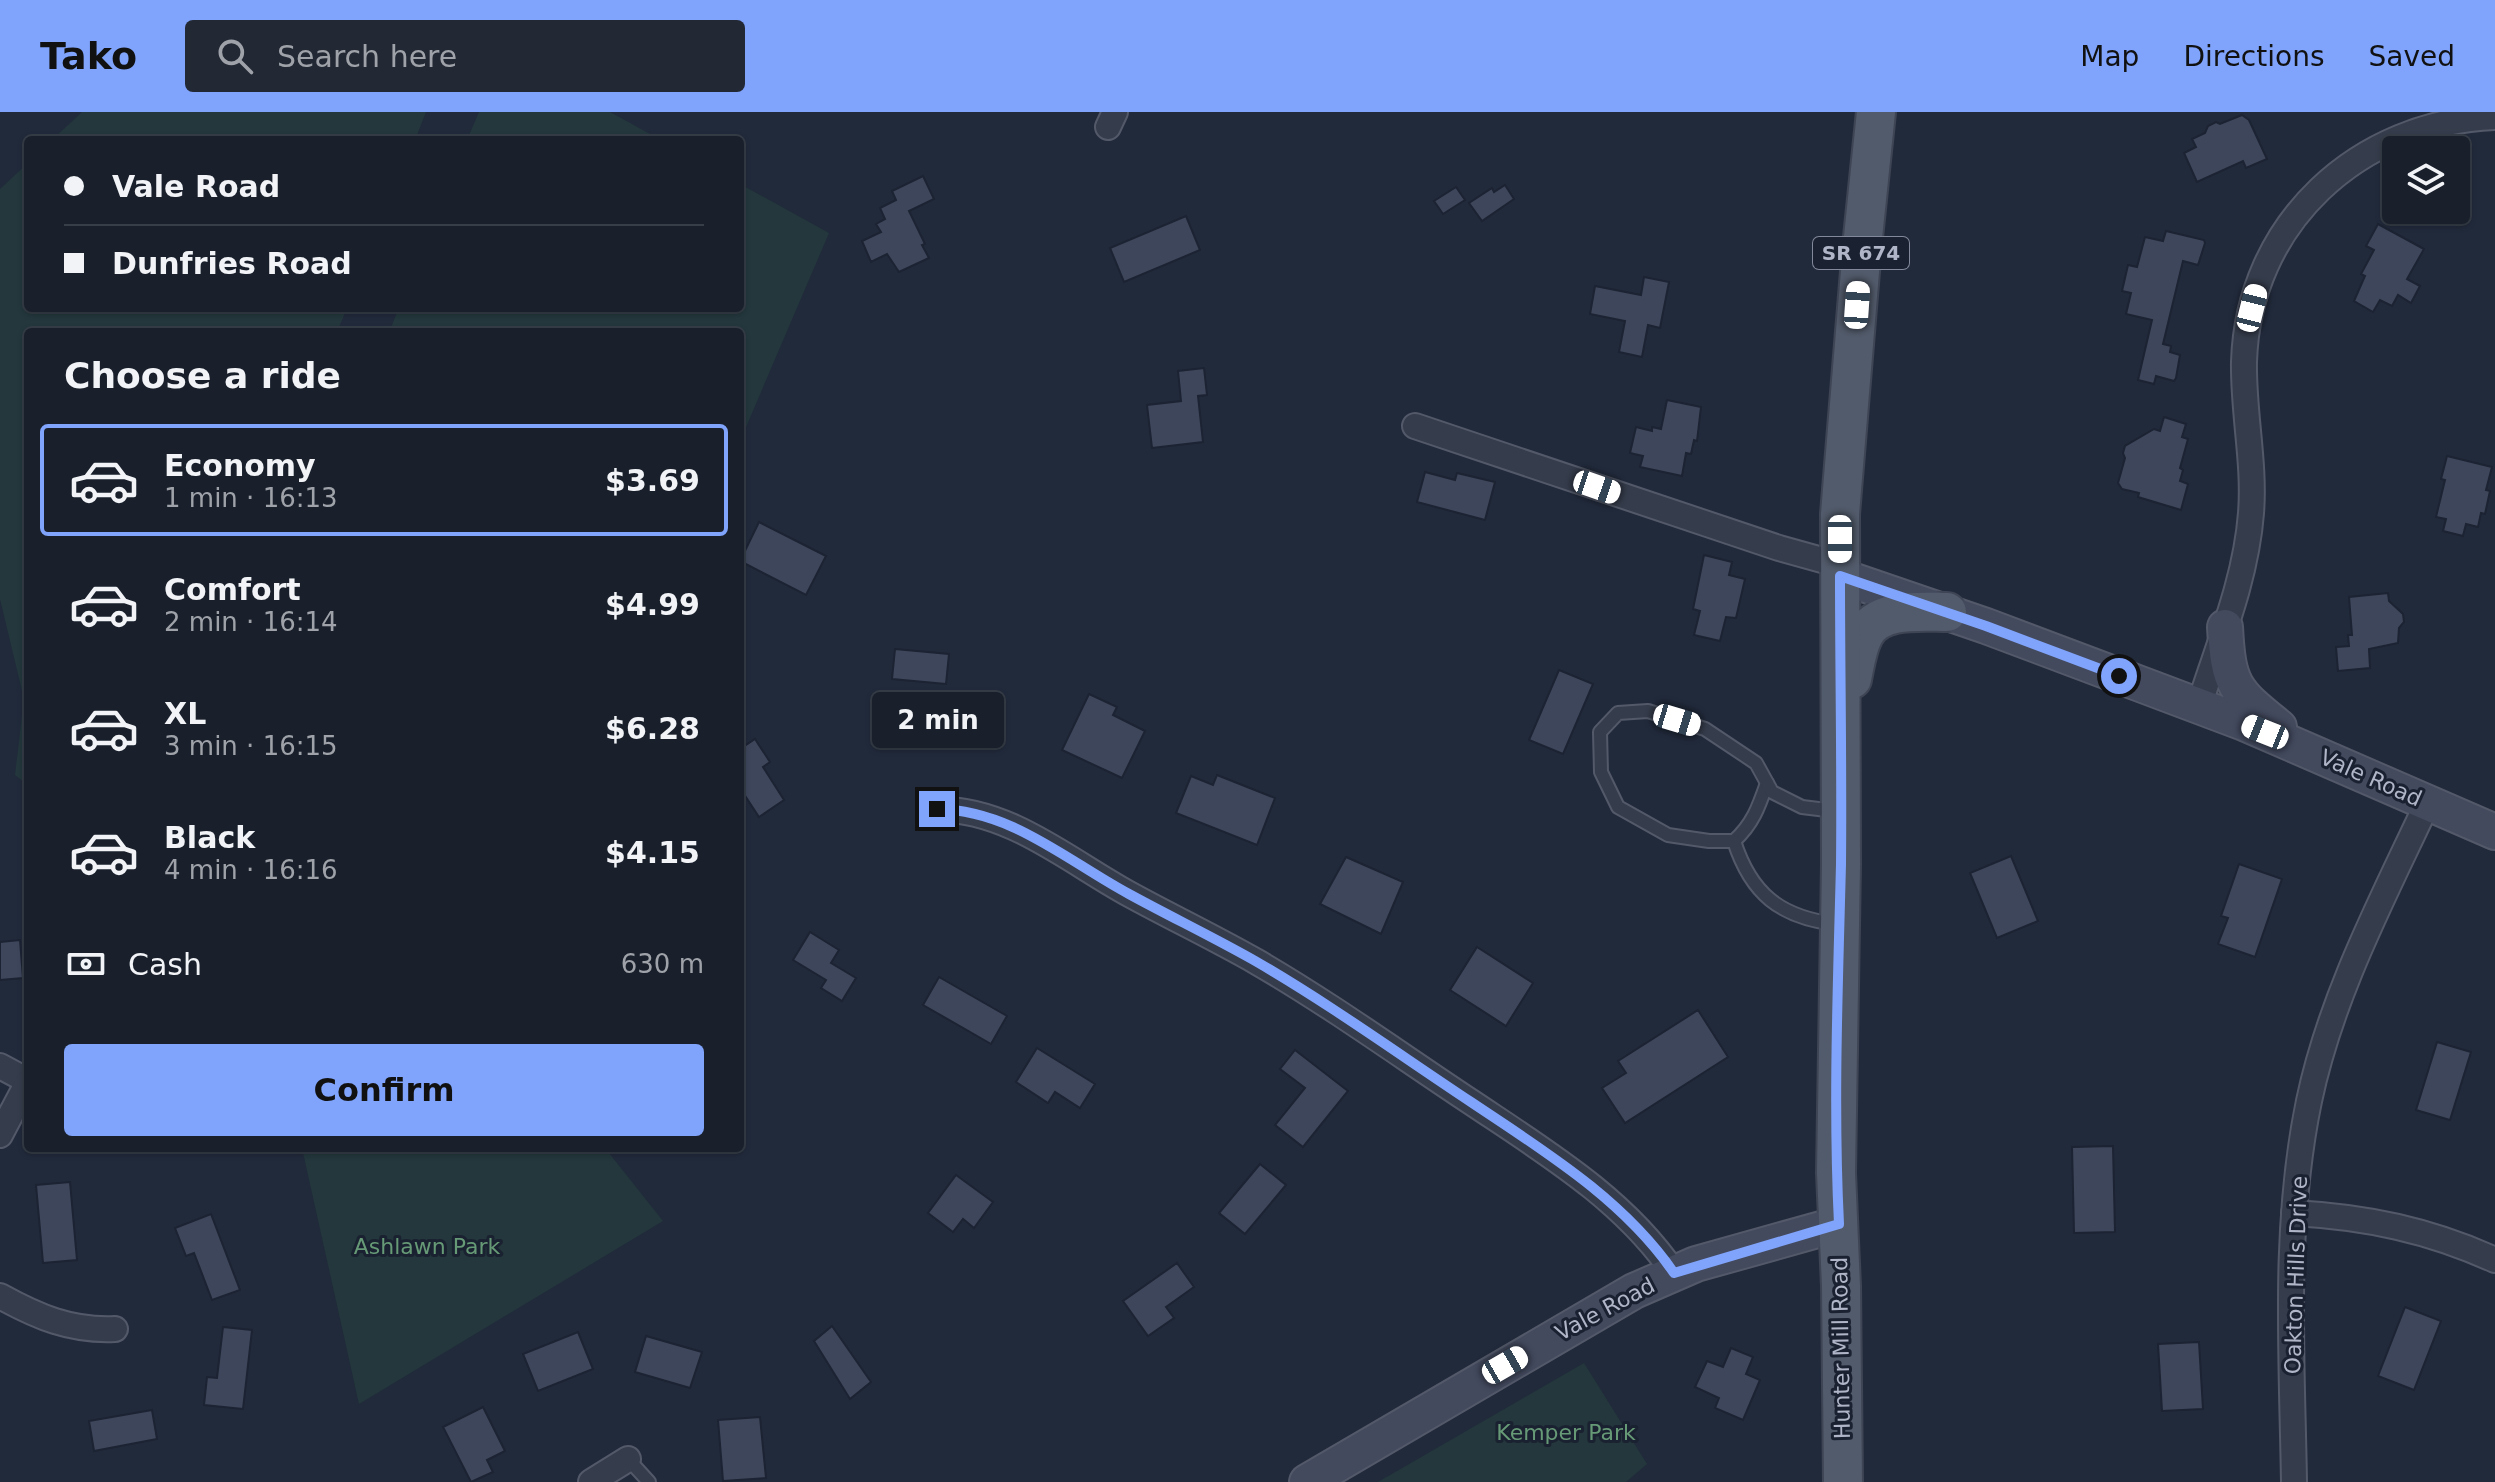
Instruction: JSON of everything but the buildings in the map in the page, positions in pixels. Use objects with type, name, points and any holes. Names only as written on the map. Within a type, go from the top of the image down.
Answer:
[{"type":"main road","name":"Hunter Mill Road","points":[[1843,1482],[1836,1173],[1841,812],[1840,514],[1876,112]]},
{"type":"main road","name":"Vale Road","points":[[1840,571],[2308,749],[2495,832]]},
{"type":"main road","points":[[1840,724],[1861,642],[1869,627],[1894,615],[1947,612]]},
{"type":"main road","points":[[2225,627],[2229,672],[2238,691],[2245,700],[2308,749]]},
{"type":"main road","name":"Vale Road","points":[[1307,1482],[1576,1323],[1674,1273],[1839,1224]]},
{"type":"street","points":[[2199,706],[2246,549],[2251,511],[2244,362],[2257,289],[2270,256],[2308,201],[2360,156],[2392,139],[2426,127],[2461,119],[2495,117]]},
{"type":"street","points":[[1415,426],[1840,571]]},
{"type":"street","name":"Oakton Hills Drive","points":[[2294,1482],[2291,1252],[2306,1116],[2325,1038],[2348,973],[2427,804]]},
{"type":"street","points":[[937,809],[958,809],[987,815],[1014,826],[1127,893],[1257,962],[1333,1009],[1581,1179],[1631,1219],[1654,1244],[1674,1273]]},
{"type":"street","points":[[0,1066],[24,1079]]},
{"type":"street","points":[[0,1135],[24,1089]]},
{"type":"street","points":[[2294,1213],[2390,1223],[2495,1260]]},
{"type":"street","points":[[0,1296],[42,1319],[71,1328],[115,1329]]},
{"type":"street","points":[[591,1482],[628,1459]]},
{"type":"lane","points":[[1767,783],[1748,828],[1734,841],[1668,835],[1618,807],[1601,772],[1600,732],[1618,713],[1648,711],[1705,729],[1756,763],[1772,792],[1802,807],[1841,812]]},
{"type":"lane","points":[[1734,841],[1741,863],[1763,896],[1806,920],[1838,924]]},
{"type":"lane","points":[[628,1459],[649,1482]]},
{"type":"green space","points":[[82,112],[426,112],[417,136],[56,136]]},
{"type":"green space","points":[[479,112],[610,112],[654,136],[469,136]]},
{"type":"green space","points":[[24,167],[24,312],[345,312],[339,328],[24,328],[24,699],[0,599],[0,189]]},
{"type":"green space","points":[[744,186],[829,233],[744,432],[744,328],[391,328],[397,312],[744,312]]},
{"type":"green space","points":[[24,699],[24,782],[15,775]]},
{"type":"green space","name":"Ashlawn Park","points":[[303,1152],[608,1152],[663,1221],[359,1404]]},
{"type":"green space","name":"Kemper Park","points":[[1584,1363],[1647,1464],[1626,1482],[1378,1482]]},
{"type":"route","points":[[937,809],[958,809],[987,815],[1014,826],[1127,893],[1257,962],[1333,1009],[1581,1179],[1631,1219],[1654,1244],[1674,1273],[1839,1224],[1836,1173],[1837,945],[1841,864],[1840,576],[2119,676]]}]
